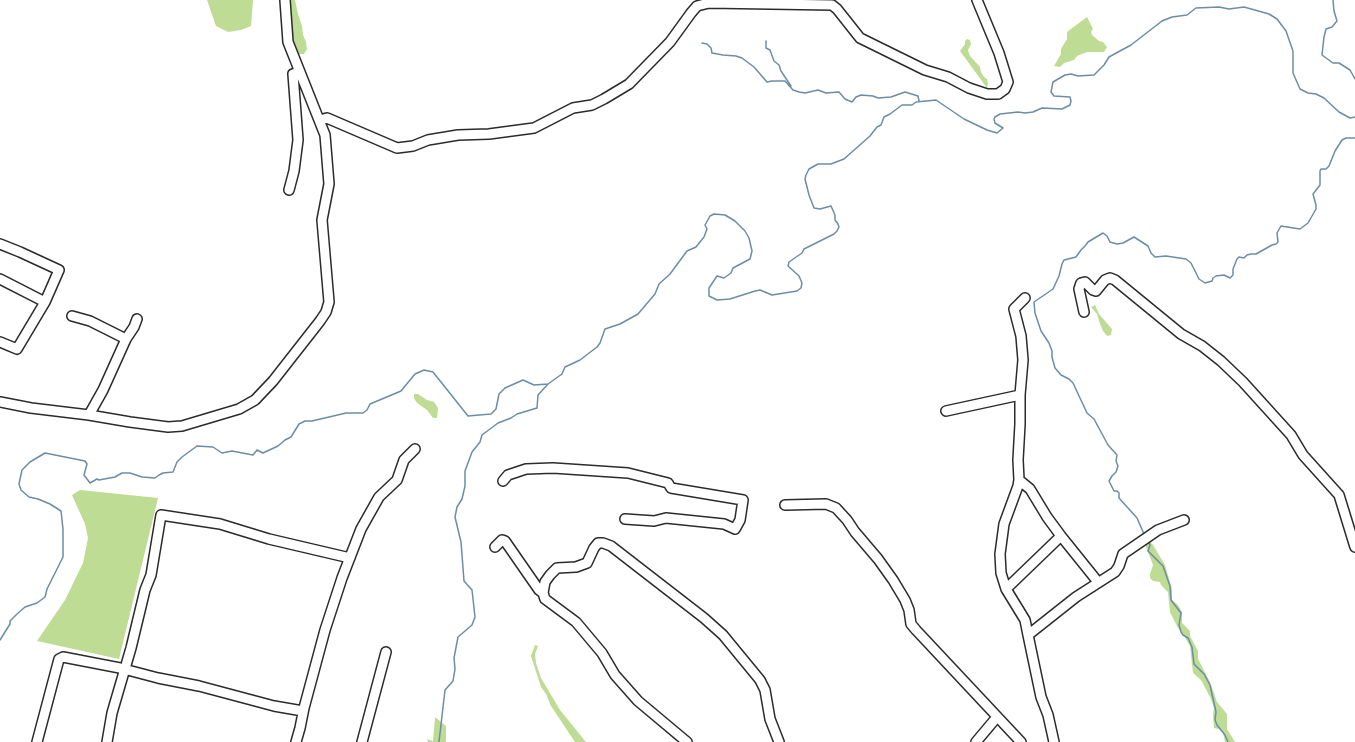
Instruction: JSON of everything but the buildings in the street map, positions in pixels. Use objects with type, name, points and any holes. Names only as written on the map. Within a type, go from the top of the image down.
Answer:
[{"type":"street","points":[[0,402],[130,422],[182,426],[224,415],[255,400],[273,381],[320,321],[326,312],[329,302],[322,220],[329,184],[325,135],[288,42],[285,0]]},
{"type":"street","points":[[320,120],[327,118],[397,148],[413,146],[428,140],[450,136],[490,134],[534,128],[573,108],[592,105],[629,84],[670,42],[697,6],[709,3],[832,5],[837,9],[860,38],[925,70],[948,77],[969,88],[987,94],[998,94],[1005,89],[1008,82],[999,53],[977,0]]},
{"type":"street","points":[[289,190],[294,171],[298,140],[293,74],[299,72]]},
{"type":"street","points":[[0,244],[58,270],[45,302],[17,348],[0,342]]},
{"type":"street","points":[[1084,312],[1079,289],[1082,283],[1085,282],[1096,291],[1105,280],[1110,278],[1116,280],[1181,334],[1202,346],[1222,361],[1287,430],[1303,455],[1339,495],[1355,547]]},
{"type":"street","points":[[0,279],[45,302]]},
{"type":"street","points":[[1025,298],[1014,309],[1021,336],[1023,360],[1020,395],[1018,460],[1019,480],[1007,514],[1001,538],[1001,573],[1006,589],[1025,620],[1041,697],[1048,715],[1054,742]]},
{"type":"street","points":[[72,316],[90,321],[126,339]]},
{"type":"street","points":[[89,415],[104,390],[126,339],[134,327],[137,319]]},
{"type":"street","points":[[946,411],[1020,395]]},
{"type":"street","points":[[296,742],[324,630],[361,529],[379,497],[397,480],[404,460],[416,449]]},
{"type":"street","points":[[503,481],[508,475],[526,469],[553,468],[628,473],[668,482],[671,488],[743,500],[740,520],[735,530],[724,524],[666,518],[654,521],[625,519]]},
{"type":"street","points":[[1019,480],[1030,489],[1061,536],[1098,582]]},
{"type":"street","points":[[785,505],[826,504],[836,508],[878,558],[893,580],[905,600],[909,610],[911,624],[1022,742]]},
{"type":"street","points":[[107,742],[112,713],[151,575],[162,515],[220,524],[269,539],[350,558]]},
{"type":"street","points":[[1028,635],[1076,597],[1115,572],[1119,566],[1123,554],[1158,530],[1184,520]]},
{"type":"street","points":[[1006,589],[1061,536]]},
{"type":"street","points":[[494,547],[502,540],[505,541],[538,590],[543,593],[545,598],[576,622],[602,654],[615,675],[638,701],[687,742]]},
{"type":"street","points":[[543,593],[545,582],[550,574],[557,568],[581,566],[586,563],[598,543],[611,546],[704,618],[723,635],[760,680],[765,690],[770,719],[779,742]]},
{"type":"street","points":[[362,742],[386,652]]},
{"type":"street","points":[[37,742],[59,659],[63,657],[125,669],[158,678],[199,686],[274,706],[303,711]]},
{"type":"street","points":[[976,742],[997,717]]},
{"type":"green space","points":[[207,0],[253,0],[251,26],[241,30],[228,32],[216,26]]},
{"type":"green space","points":[[288,0],[295,0],[306,42],[307,49],[304,54],[297,54],[291,45]]},
{"type":"green space","points":[[1087,17],[1093,29],[1091,32],[1092,35],[1099,41],[1103,42],[1107,47],[1104,52],[1087,52],[1077,56],[1074,60],[1064,63],[1060,67],[1054,66],[1067,39],[1067,32]]},
{"type":"green space","points":[[967,39],[970,40],[971,44],[968,50],[970,56],[980,67],[981,72],[987,79],[987,88],[960,51]]},
{"type":"green space","points":[[1095,305],[1099,314],[1112,329],[1111,335],[1107,336],[1103,331],[1097,314],[1091,307]]},
{"type":"green space","points":[[414,394],[418,394],[427,400],[434,402],[438,408],[437,418],[433,418],[427,410],[417,403],[414,398]]},
{"type":"green space","points":[[80,490],[158,498],[119,659],[37,641],[65,600],[83,563],[88,538],[85,524],[72,495]]},
{"type":"green space","points":[[1149,540],[1165,565],[1172,589],[1172,600],[1178,605],[1182,612],[1182,623],[1190,631],[1190,636],[1198,651],[1198,659],[1210,682],[1217,702],[1227,714],[1227,729],[1235,742],[1225,742],[1223,733],[1219,729],[1214,728],[1214,708],[1211,699],[1201,680],[1193,673],[1190,646],[1178,628],[1170,612],[1168,592],[1160,582],[1153,581],[1150,578],[1153,565],[1145,544]]},
{"type":"green space","points":[[535,645],[538,646],[535,654],[536,663],[541,678],[560,710],[586,742],[575,742],[551,706],[541,687],[531,656]]},
{"type":"green space","points":[[435,717],[446,726],[446,742],[428,742],[427,739],[433,741]]},
{"type":"waterway","points":[[1333,0],[1337,21],[1332,27],[1326,29],[1322,55],[1333,63],[1339,63],[1350,70],[1355,79]]},
{"type":"waterway","points":[[439,742],[445,690],[453,681],[455,669],[454,658],[458,637],[472,625],[475,617],[472,590],[464,581],[461,542],[455,517],[457,507],[462,499],[465,486],[465,471],[472,452],[480,442],[482,435],[498,423],[517,414],[537,408],[538,395],[548,384],[562,374],[565,367],[580,360],[597,347],[605,329],[620,324],[638,314],[655,294],[659,284],[670,274],[687,251],[696,247],[704,237],[707,229],[705,225],[710,216],[714,214],[725,215],[735,221],[745,231],[749,238],[752,251],[750,259],[733,268],[731,273],[724,278],[717,276],[709,288],[709,296],[717,300],[730,299],[760,290],[772,295],[797,291],[801,288],[802,283],[799,276],[788,266],[789,262],[802,253],[804,249],[834,234],[839,227],[835,220],[835,215],[831,206],[820,209],[814,208],[805,179],[809,169],[818,164],[831,164],[844,159],[870,136],[877,127],[881,125],[884,117],[902,105],[912,105],[916,102],[936,100],[964,119],[997,133],[1003,128],[995,123],[994,119],[1000,114],[1033,112],[1042,108],[1062,109],[1070,105],[1070,97],[1054,96],[1051,92],[1053,82],[1065,75],[1094,75],[1104,65],[1109,57],[1131,45],[1162,21],[1172,17],[1187,15],[1196,8],[1219,7],[1229,9],[1244,7],[1269,14],[1277,19],[1286,31],[1293,51],[1293,73],[1300,89],[1324,98],[1339,112],[1350,118],[1355,117]]},
{"type":"waterway","points":[[766,41],[766,48],[770,50],[774,61],[779,65],[781,71],[791,86]]},
{"type":"waterway","points":[[702,43],[707,44],[711,48],[712,53],[742,58],[754,67],[767,82],[785,81],[793,90],[799,92],[805,93],[818,90],[826,93],[839,92],[845,99],[852,102],[856,97],[861,95],[878,98],[891,97],[905,92],[918,96],[919,101]]},
{"type":"waterway","points":[[1144,534],[1137,518],[1119,498],[1119,493],[1114,491],[1109,481],[1116,472],[1118,466],[1116,461],[1117,455],[1108,445],[1094,419],[1087,413],[1073,383],[1061,375],[1055,368],[1052,351],[1049,343],[1041,331],[1035,313],[1034,302],[1053,289],[1064,260],[1076,257],[1088,242],[1103,233],[1107,236],[1110,242],[1117,244],[1123,243],[1134,237],[1148,246],[1151,253],[1155,257],[1166,256],[1186,259],[1191,263],[1199,279],[1205,283],[1212,281],[1216,276],[1224,275],[1230,278],[1233,275],[1233,269],[1239,257],[1244,258],[1247,255],[1256,254],[1278,242],[1277,233],[1281,226],[1300,229],[1308,223],[1316,209],[1313,194],[1320,185],[1321,169],[1326,169],[1329,166],[1335,151],[1342,140],[1346,138],[1355,138]]},
{"type":"waterway","points":[[0,640],[10,624],[10,621],[17,614],[25,607],[37,603],[45,597],[47,589],[63,557],[63,529],[61,511],[50,504],[29,497],[21,490],[19,484],[22,470],[30,462],[45,453],[85,461],[87,464],[84,475],[90,483],[97,479],[99,480],[115,477],[122,473],[155,478],[163,473],[173,472],[177,462],[197,446],[213,447],[222,453],[232,451],[253,455],[257,450],[263,453],[278,446],[291,437],[299,424],[305,421],[312,421],[346,413],[363,413],[367,410],[370,404],[401,391],[415,374],[424,370],[433,372],[468,416],[491,414],[496,409],[499,394],[505,388],[523,380],[534,385],[548,384]]},
{"type":"waterway","points":[[1148,541],[1150,545],[1148,551],[1163,566],[1170,586],[1171,600],[1181,613],[1179,625],[1181,632],[1188,638],[1192,647],[1194,664],[1204,674],[1210,685],[1216,712],[1215,720],[1228,742]]}]
